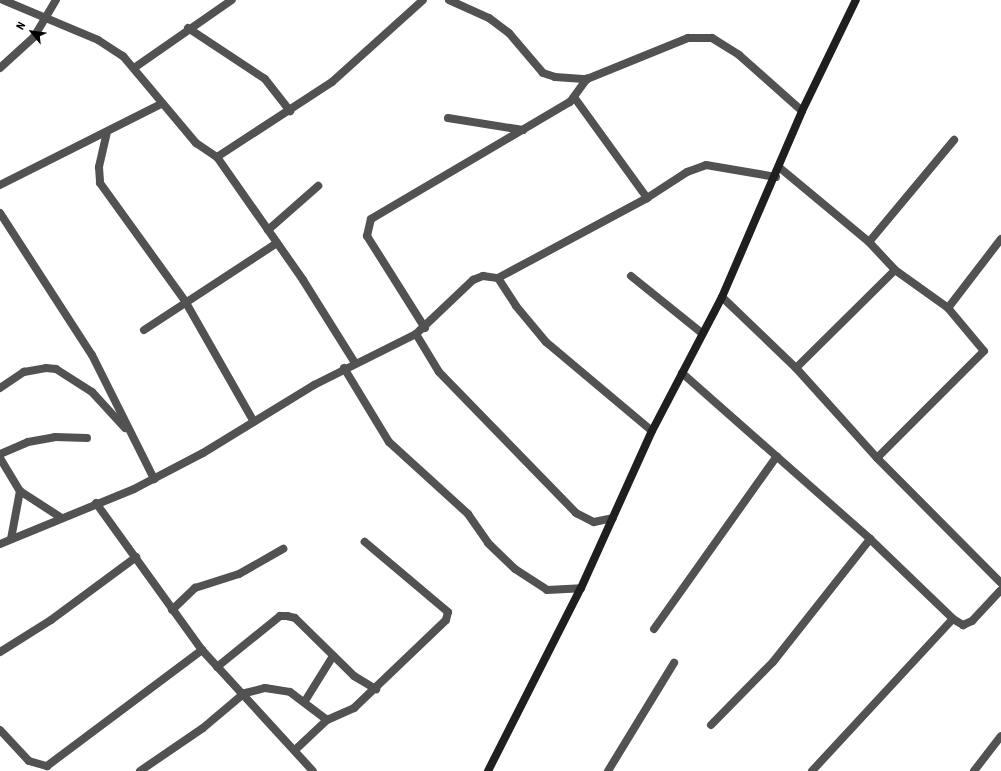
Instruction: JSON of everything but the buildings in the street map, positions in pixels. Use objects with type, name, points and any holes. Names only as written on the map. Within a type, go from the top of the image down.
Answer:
[{"type":"street","points":[[3,0],[110,46],[134,68],[162,104],[196,143],[216,157],[277,243],[355,363]]},
{"type":"street","points":[[0,68],[34,37],[56,0]]},
{"type":"street","points":[[134,68],[188,28],[232,0]]},
{"type":"street","points":[[216,157],[290,111],[332,82],[423,0]]},
{"type":"street","points":[[449,0],[489,18],[509,33],[543,73],[587,79],[688,38],[712,38],[739,55],[802,111]]},
{"type":"street","points":[[488,771],[581,588],[652,431],[702,333],[722,298],[780,168],[802,111],[856,0]]},
{"type":"street","points":[[188,28],[265,79],[290,111]]},
{"type":"street","points":[[425,328],[367,236],[371,219],[523,130],[574,97],[587,79]]},
{"type":"street","points":[[574,97],[647,198]]},
{"type":"street","points":[[0,185],[162,104]]},
{"type":"street","points":[[448,118],[523,130]]},
{"type":"street","points":[[107,132],[99,167],[100,182],[185,301],[254,422]]},
{"type":"street","points":[[869,242],[954,140]]},
{"type":"street","points":[[0,544],[60,517],[154,479],[254,422],[344,368],[416,334],[425,328],[473,280],[483,276],[498,278],[647,198],[687,172],[706,165],[776,177]]},
{"type":"street","points":[[780,168],[869,242],[895,270],[948,308],[984,351],[877,458]]},
{"type":"street","points":[[268,230],[318,186]]},
{"type":"street","points":[[0,213],[92,355],[154,479]]},
{"type":"street","points":[[948,308],[1001,239]]},
{"type":"street","points":[[144,330],[185,301],[277,243]]},
{"type":"street","points":[[796,368],[895,270]]},
{"type":"street","points":[[631,276],[702,333]]},
{"type":"street","points":[[498,278],[516,306],[546,342],[652,431]]},
{"type":"street","points":[[722,298],[796,368],[877,458],[1001,583]]},
{"type":"street","points":[[416,334],[439,372],[576,513],[594,522],[612,518]]},
{"type":"street","points":[[0,388],[24,372],[46,368],[56,370],[92,392],[130,433]]},
{"type":"street","points":[[344,368],[389,442],[468,514],[488,543],[515,569],[547,590],[581,588]]},
{"type":"street","points":[[682,373],[870,539],[953,619],[963,625],[972,621],[1001,590]]},
{"type":"street","points":[[0,454],[28,442],[55,437],[87,438]]},
{"type":"street","points":[[654,629],[777,456]]},
{"type":"street","points":[[0,458],[20,491],[60,517]]},
{"type":"street","points":[[12,539],[20,491]]},
{"type":"street","points":[[96,503],[202,650],[313,771]]},
{"type":"street","points":[[711,725],[773,662],[870,539]]},
{"type":"street","points":[[295,750],[327,720],[342,716],[376,689],[446,620],[448,612],[365,542]]},
{"type":"street","points":[[172,610],[195,588],[239,574],[283,549]]},
{"type":"street","points":[[0,652],[52,620],[136,557]]},
{"type":"street","points":[[217,667],[280,616],[287,616],[295,618],[364,684],[376,689]]},
{"type":"street","points":[[812,771],[953,619]]},
{"type":"street","points":[[0,730],[29,761],[47,766],[202,650]]},
{"type":"street","points":[[305,701],[333,656]]},
{"type":"street","points":[[608,771],[674,663]]},
{"type":"street","points":[[140,771],[203,728],[241,694],[264,688],[290,692],[305,701],[327,720]]},
{"type":"street","points":[[974,771],[1001,736]]}]
